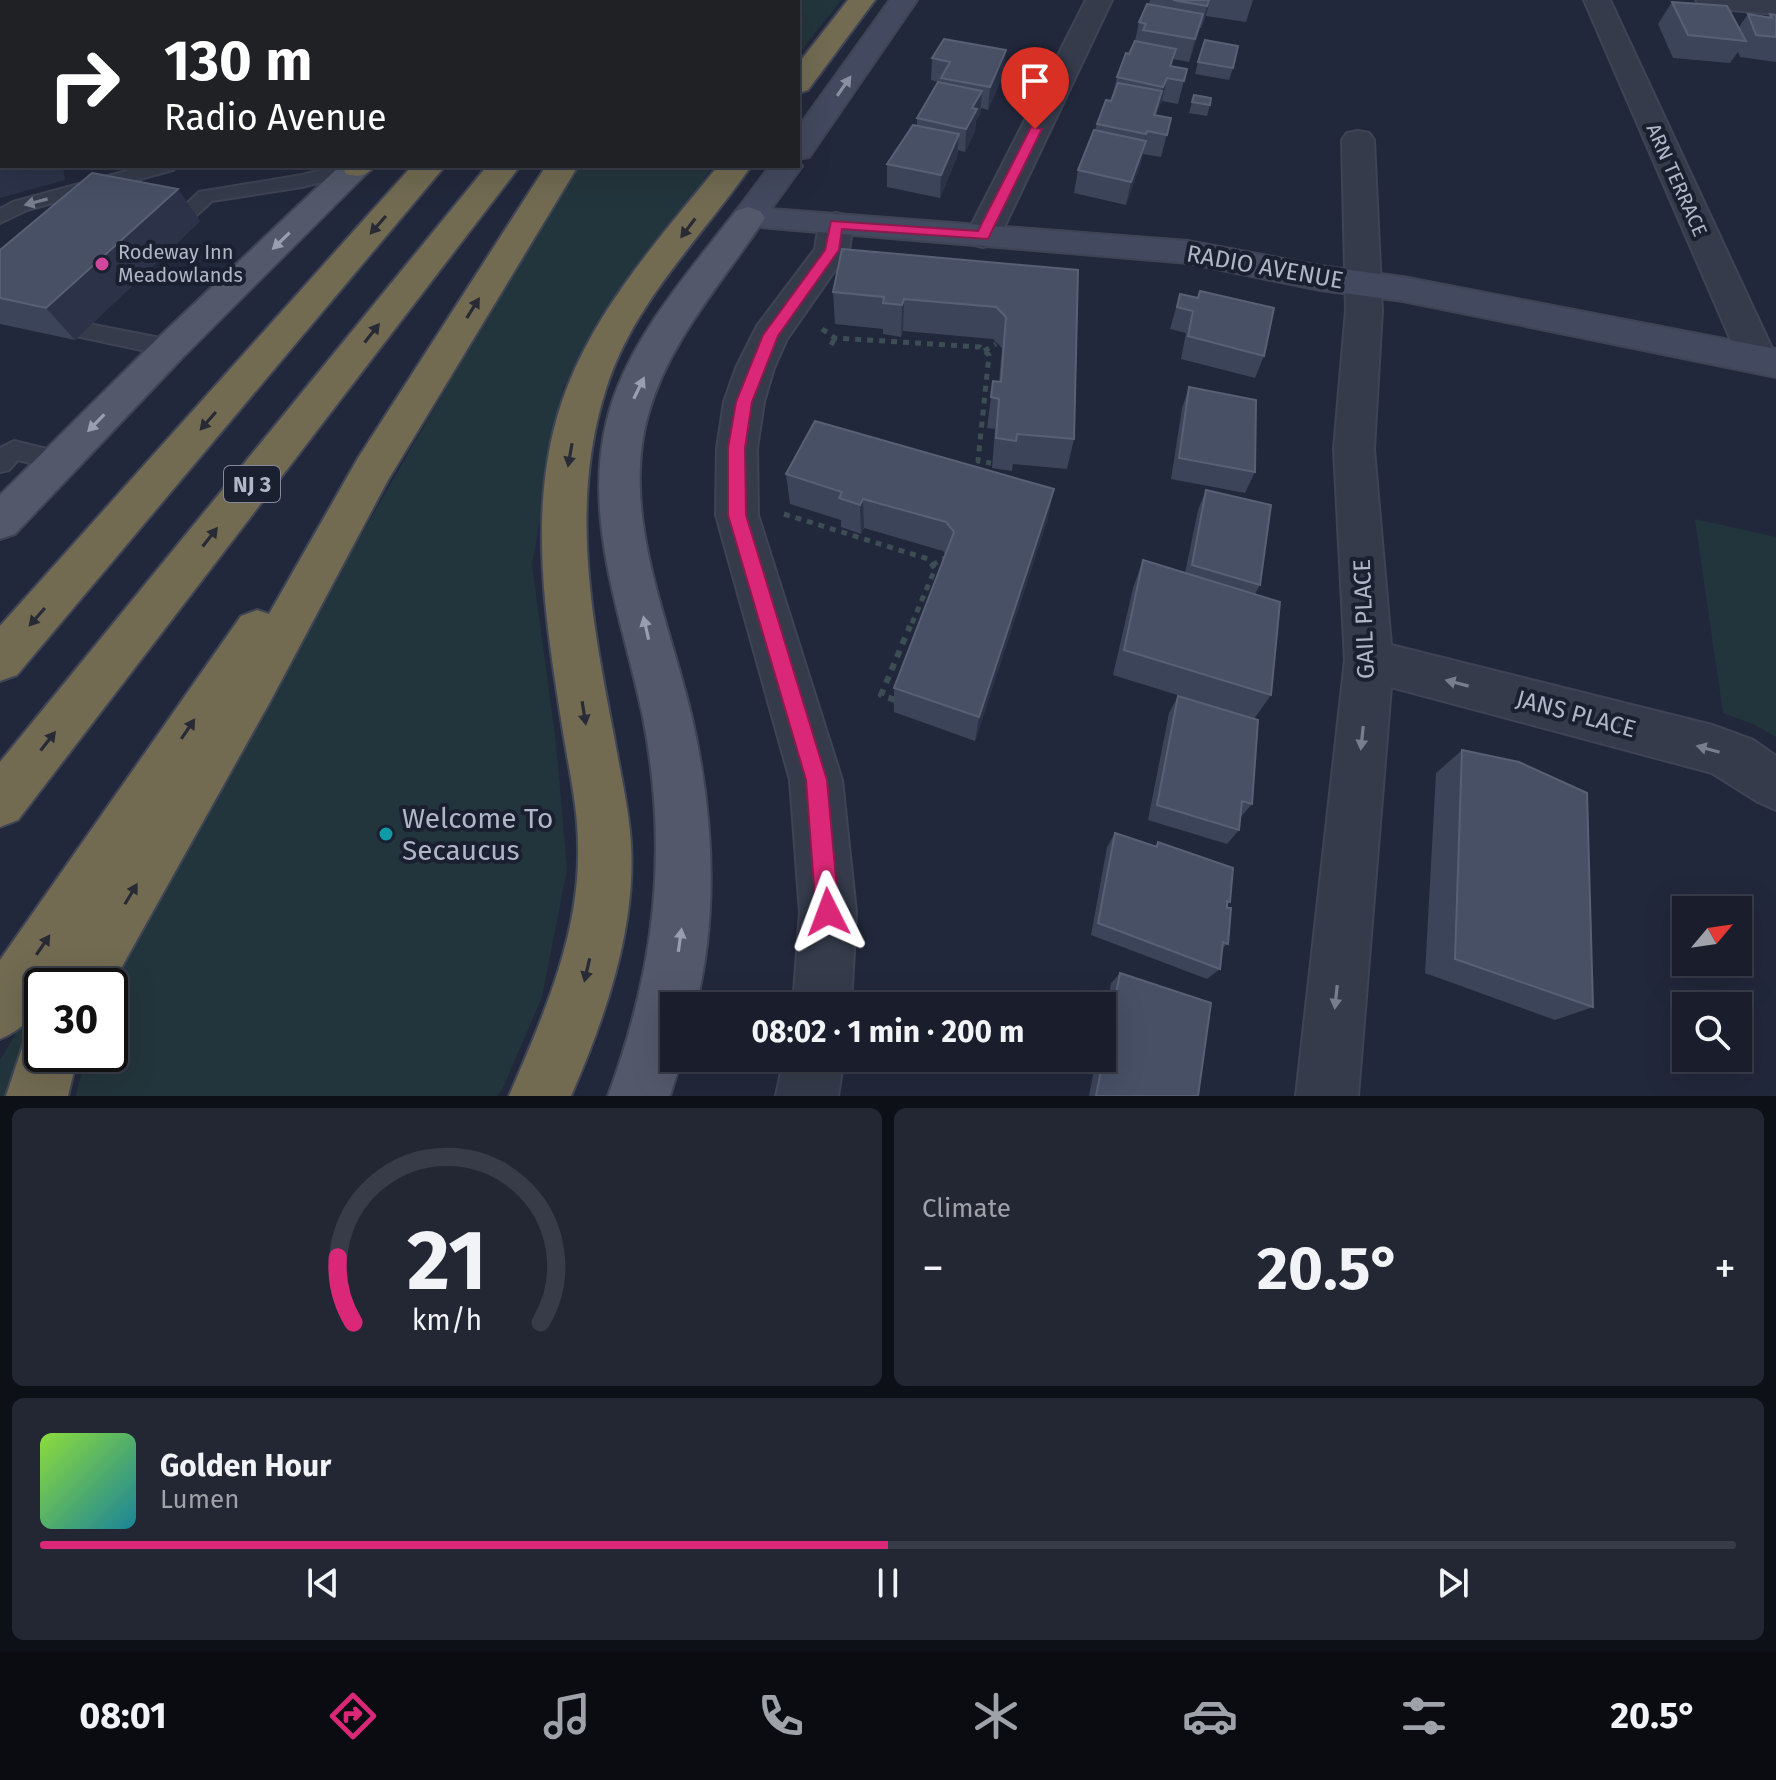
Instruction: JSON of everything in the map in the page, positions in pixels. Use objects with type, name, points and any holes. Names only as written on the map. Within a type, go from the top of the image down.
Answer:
[{"type":"highway","points":[[800,81],[862,0]]},
{"type":"highway","points":[[0,660],[427,168]]},
{"type":"highway","name":"NJ 3","points":[[0,802],[502,168]]},
{"type":"highway","points":[[89,968],[254,685],[373,469],[561,168]]},
{"type":"highway","points":[[540,1096],[564,1047],[585,978],[599,914],[605,856],[566,601],[562,506],[576,423],[593,373],[627,307],[733,168]]},
{"type":"highway","points":[[0,1010],[220,681],[373,469]]},
{"type":"highway","points":[[37,1096],[43,1072]]},
{"type":"main road","points":[[0,522],[170,348],[356,168]]},
{"type":"main road","points":[[639,1096],[671,996],[682,936],[686,881],[685,828],[668,718],[627,547],[620,478],[623,442],[633,399],[651,363],[699,285],[748,218]]},
{"type":"street","points":[[800,147],[904,0]]},
{"type":"street","points":[[983,236],[1099,0]]},
{"type":"street","name":"ARN TERRACE","points":[[1597,0],[1767,361]]},
{"type":"street","points":[[1709,0],[1776,6]]},
{"type":"street","name":"GAIL PLACE","points":[[1327,1096],[1369,660],[1354,449],[1364,310],[1358,140]]},
{"type":"street","points":[[748,218],[785,168]]},
{"type":"street","name":"RADIO AVENUE","points":[[748,218],[1188,252],[1767,361]]},
{"type":"street","points":[[823,992],[828,912],[816,780],[737,515],[737,448],[744,402],[765,346],[832,250],[836,224]]},
{"type":"street","name":"JANS PLACE","points":[[1369,660],[1712,749],[1735,757],[1776,785]]},
{"type":"street","points":[[807,1096],[811,1072]]},
{"type":"lane","points":[[0,217],[20,206],[159,168]]},
{"type":"lane","points":[[182,218],[206,196],[277,186],[350,168]]},
{"type":"lane","points":[[84,331],[170,348]]},
{"type":"lane","points":[[7,457],[58,461]]},
{"type":"path","points":[[789,308],[811,316],[824,332],[835,338],[892,338],[980,347],[989,355],[978,461],[991,463]]},
{"type":"path","points":[[831,345],[835,338]]},
{"type":"path","points":[[984,351],[996,344]]},
{"type":"path","points":[[777,511],[928,559],[935,569],[881,695],[895,700]]},
{"type":"path","points":[[932,565],[945,558]]},
{"type":"path","points":[[898,655],[907,658]]},
{"type":"shaded area","points":[[800,0],[841,0],[800,52]]},
{"type":"shaded area","points":[[578,168],[712,168],[563,388],[532,565],[556,743],[567,869],[542,997],[502,1090],[497,1096],[76,1096],[82,1072],[128,1072],[128,968],[119,968],[154,895],[473,341]]},
{"type":"shaded area","points":[[1695,519],[1776,537],[1776,737],[1723,713]]},
{"type":"shaded area","points":[[24,1020],[24,1035],[7,1096],[0,1096],[0,1060]]},
{"type":"building","points":[[1173,0],[1209,0],[1207,6]]},
{"type":"building","points":[[1672,2],[1727,6],[1746,41],[1688,35]]},
{"type":"building","points":[[1147,4],[1203,14],[1195,39],[1143,30],[1146,24],[1139,22]]},
{"type":"building","points":[[1748,14],[1772,18],[1770,14],[1776,15],[1776,37],[1756,35]]},
{"type":"building","points":[[944,39],[1006,50],[990,87],[941,78],[950,62],[932,58]]},
{"type":"building","points":[[1205,40],[1238,46],[1233,68],[1198,62]]},
{"type":"building","points":[[1135,41],[1176,49],[1170,66],[1187,69],[1184,81],[1167,78],[1163,87],[1117,77],[1126,53],[1129,54]]},
{"type":"building","points":[[938,82],[982,91],[972,108],[977,109],[966,129],[917,118]]},
{"type":"building","points":[[1118,83],[1162,91],[1154,115],[1171,118],[1167,135],[1097,124],[1106,100],[1111,101]]},
{"type":"building","points":[[1194,95],[1211,98],[1210,105],[1192,102]]},
{"type":"building","points":[[913,125],[959,134],[941,175],[887,164]]},
{"type":"building","points":[[1094,130],[1146,141],[1131,182],[1078,170]]},
{"type":"building","points":[[92,173],[178,189],[46,308],[0,298],[0,250]]},
{"type":"building","points":[[842,249],[1078,270],[1074,439],[1017,434],[1016,441],[996,438],[999,399],[991,397],[993,381],[1001,382],[1006,317],[996,307],[904,299],[902,305],[883,303],[884,297],[833,292]]},
{"type":"building","points":[[1200,291],[1274,308],[1264,356],[1188,336],[1193,311],[1177,307],[1180,294],[1198,298]]},
{"type":"building","points":[[1189,387],[1256,400],[1255,472],[1179,458]]},
{"type":"building","points":[[815,421],[1054,489],[979,717],[894,688],[954,532],[946,522],[863,499],[860,505],[839,498],[842,492],[786,474]]},
{"type":"building","points":[[1206,490],[1271,505],[1260,585],[1192,565]]},
{"type":"building","points":[[1143,560],[1280,602],[1271,695],[1124,650]]},
{"type":"building","points":[[1178,696],[1258,720],[1252,804],[1242,801],[1239,830],[1157,805]]},
{"type":"building","points":[[1462,750],[1519,762],[1587,793],[1593,1007],[1455,959]]},
{"type":"building","points":[[1115,833],[1157,847],[1158,842],[1233,868],[1230,902],[1227,901],[1227,908],[1231,908],[1228,944],[1223,942],[1220,969],[1098,923]]},
{"type":"building","points":[[1120,973],[1211,1003],[1198,1096],[1096,1096],[1101,1072],[1116,1072],[1116,994]]},
{"type":"place","name":"Rodeway Inn Meadowlands","points":[[102,264]]},
{"type":"place","name":"Welcome To Secaucus","points":[[386,834]]},
{"type":"route","points":[[828,912],[816,780],[737,515],[737,448],[744,402],[770,335],[832,250],[836,224],[983,236],[1035,129]]}]
